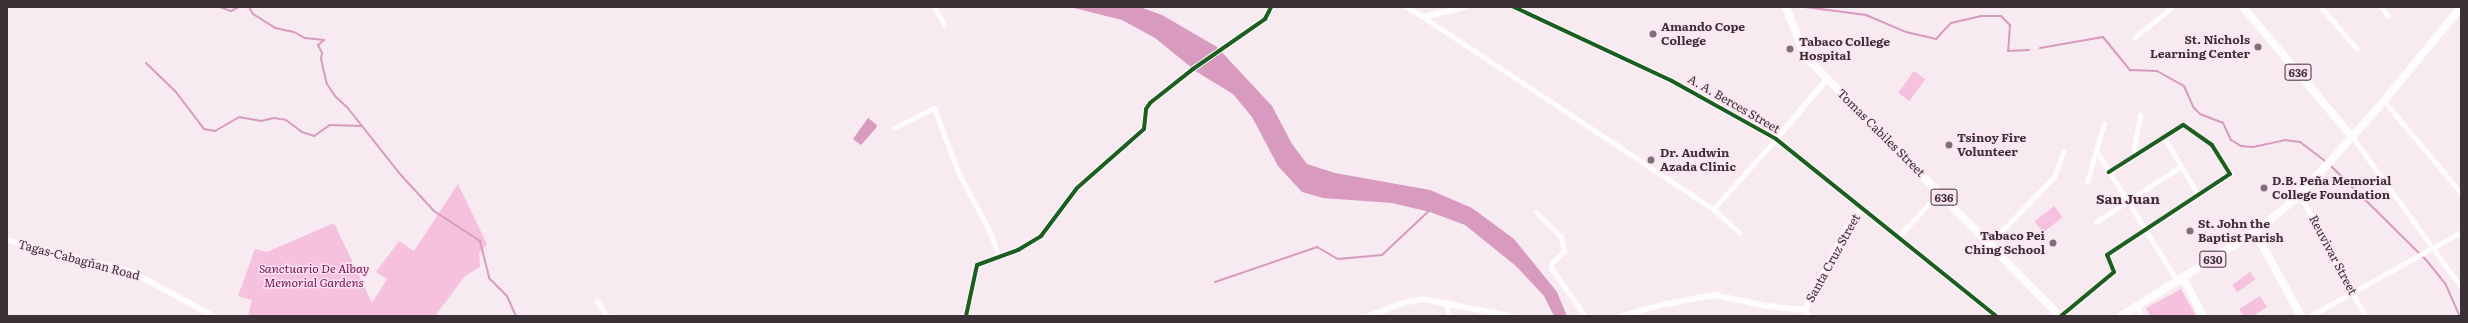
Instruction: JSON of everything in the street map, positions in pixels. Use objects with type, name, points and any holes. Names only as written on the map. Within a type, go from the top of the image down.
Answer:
[{"type":"main road","name":"636","points":[[2243,7],[2353,138]]},
{"type":"main road","name":"630","points":[[2121,316],[2255,232],[2300,195],[2353,138],[2461,7]]},
{"type":"main road","name":"Tomas Cabiles Street","points":[[1786,9],[1805,56],[2060,316]]},
{"type":"main road","points":[[2255,232],[2301,316]]},
{"type":"main road","points":[[2180,280],[2203,316]]},
{"type":"street","points":[[934,7],[944,24]]},
{"type":"street","points":[[966,316],[976,267],[980,262],[1018,250],[1041,236],[1078,188],[1144,129],[1146,109],[1152,101],[1192,69],[1265,18],[1271,7]]},
{"type":"street","points":[[1406,7],[1424,17],[1713,210],[1740,233]]},
{"type":"street","points":[[1424,17],[1465,7]]},
{"type":"street","name":"A. A. Berces Street","points":[[1514,7],[1672,81],[1776,139],[1996,316]]},
{"type":"street","points":[[2134,38],[2172,7]]},
{"type":"street","points":[[2321,7],[2358,49]]},
{"type":"street","points":[[2381,7],[2388,16]]},
{"type":"street","points":[[1713,210],[1827,79]]},
{"type":"street","points":[[2384,101],[2461,193]]},
{"type":"street","points":[[894,128],[934,108],[958,172],[990,230],[999,256]]},
{"type":"street","points":[[2134,156],[2134,147],[2140,115]]},
{"type":"street","points":[[2087,182],[2104,124]]},
{"type":"street","points":[[2060,316],[2114,272],[2107,255],[2230,174],[2212,146],[2183,126],[2109,172]]},
{"type":"street","points":[[2164,137],[2198,195]]},
{"type":"street","points":[[2353,138],[2461,287]]},
{"type":"street","points":[[1990,243],[2054,177],[2063,152]]},
{"type":"street","points":[[2097,152],[2145,229],[2180,280]]},
{"type":"street","points":[[2096,222],[2127,200],[2181,166]]},
{"type":"street","points":[[1898,237],[1940,192]]},
{"type":"street","name":"Reuvivar Street","points":[[2300,195],[2365,316]]},
{"type":"street","name":"Santa Cruz Street","points":[[1805,310],[1845,231],[1862,207]]},
{"type":"street","points":[[1536,212],[1561,237],[1564,251],[1552,263],[1551,268],[1586,316]]},
{"type":"street","points":[[2310,316],[2354,294],[2461,232]]},
{"type":"street","name":"Tagas-Cabagñan Road","points":[[7,240],[132,272],[213,316]]},
{"type":"street","points":[[1622,316],[1661,305],[1714,295],[1773,307],[1805,310],[1809,316]]},
{"type":"street","points":[[1368,316],[1403,303],[1422,299],[1446,302],[1510,316]]},
{"type":"street","points":[[596,301],[607,316]]},
{"type":"street","points":[[1446,302],[1449,316]]},
{"type":"street","points":[[2136,307],[2142,316]]},
{"type":"green space","points":[[1914,71],[1925,79],[1909,101],[1898,93]]},
{"type":"green space","name":"Sanctuario De Albay Memorial Gardens","points":[[458,184],[487,244],[479,253],[480,267],[465,276],[435,316],[248,316],[252,300],[238,296],[255,249],[267,252],[334,223],[372,303],[387,279],[376,272],[399,241],[414,251]]},
{"type":"green space","points":[[2054,206],[2063,217],[2043,233],[2035,222]]},
{"type":"green space","points":[[2250,272],[2255,279],[2237,292],[2232,285]]},
{"type":"green space","points":[[2181,289],[2196,316],[2150,316],[2146,308]]},
{"type":"green space","points":[[2260,296],[2267,307],[2253,316],[2244,316],[2239,309]]},
{"type":"shaded area","points":[[1070,7],[1140,7],[1162,15],[1217,47],[1272,106],[1292,144],[1307,164],[1335,173],[1430,190],[1472,208],[1514,239],[1557,292],[1567,316],[1554,316],[1544,296],[1516,266],[1465,225],[1430,212],[1392,203],[1323,198],[1302,192],[1278,166],[1252,117],[1233,94],[1197,72],[1155,38],[1122,20]]},
{"type":"shaded area","points":[[868,118],[877,125],[861,145],[853,139]]},
{"type":"waterway","points":[[220,7],[231,11],[239,7]]},
{"type":"waterway","points":[[249,7],[253,14],[275,28],[294,32],[305,38],[324,40],[318,45],[322,53],[321,59],[327,84],[335,96],[347,107],[400,174],[434,211],[480,241],[489,278],[507,296],[516,316]]},
{"type":"waterway","points":[[1805,7],[1866,15],[1906,32],[1936,39],[1951,23],[1981,16],[2001,16],[2010,25],[2008,51],[2029,50]]},
{"type":"waterway","points":[[2040,48],[2103,37],[2130,70],[2157,71],[2184,86],[2194,108],[2200,114],[2223,123],[2231,140],[2241,146],[2253,147],[2285,140],[2300,142],[2327,162]]},
{"type":"waterway","points":[[146,63],[176,92],[204,129],[215,131],[239,117],[261,121],[274,118],[286,120],[302,132],[314,136],[330,125],[362,126]]},
{"type":"waterway","points":[[2330,165],[2427,261],[2445,283],[2460,316]]},
{"type":"waterway","points":[[1215,282],[1317,247],[1338,259],[1382,255],[1430,210]]},
{"type":"cycle path","points":[[966,316],[977,265],[1018,250],[1041,236],[1077,188],[1144,129],[1146,109],[1150,103],[1193,69],[1265,19],[1271,7]]},
{"type":"cycle path","points":[[1514,7],[1672,81],[1776,139],[1996,316]]},
{"type":"cycle path","points":[[2061,316],[2114,272],[2107,255],[2230,174],[2212,145],[2183,125],[2109,172]]},
{"type":"place","name":"Amando Cope College","points":[[1653,34]]},
{"type":"place","name":"St. Nichols Learning Center","points":[[2258,47]]},
{"type":"place","name":"Tabaco College Hospital","points":[[1790,49]]},
{"type":"place","name":"Tsinoy Fire Volunteer","points":[[1949,145]]},
{"type":"place","name":"Dr. Audwin Azada Clinic","points":[[1651,160]]},
{"type":"place","name":"D.B. Peña Memorial College Foundation","points":[[2264,188]]},
{"type":"place","name":"St. John the Baptist Parish","points":[[2190,231]]},
{"type":"place","name":"Tabaco Pei Ching School","points":[[2053,243]]},
{"type":"district","name":"San Juan","points":[[2128,198]]}]
